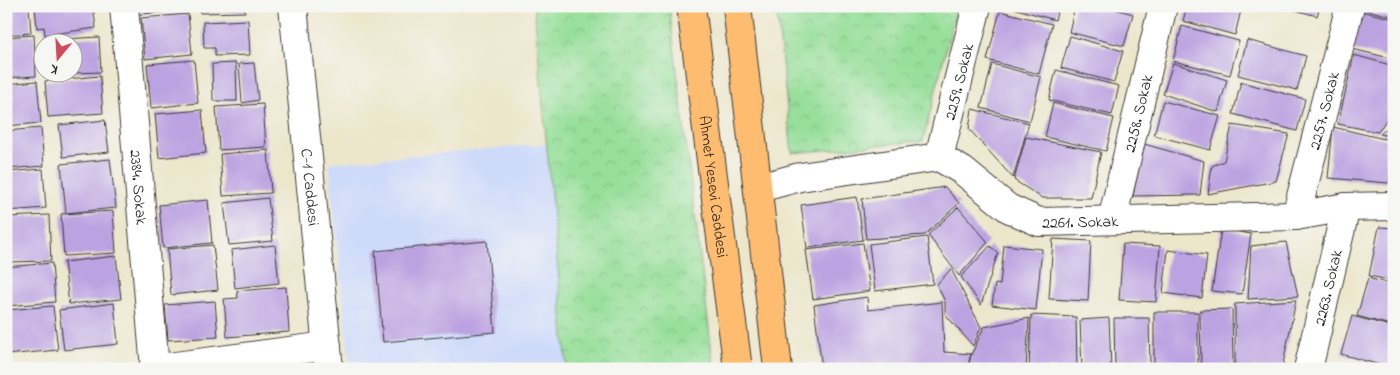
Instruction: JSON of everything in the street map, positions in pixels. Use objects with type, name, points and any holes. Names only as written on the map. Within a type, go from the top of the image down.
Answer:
[{"type":"main road","name":"Ahmet Yesevi Caddesi","points":[[691,6],[738,369]]},
{"type":"main road","points":[[737,6],[778,369]]},
{"type":"street","name":"2384. Sokak","points":[[124,6],[154,369]]},
{"type":"street","name":"C-1 Caddesi","points":[[293,6],[328,358]]},
{"type":"street","name":"2259. Sokak","points":[[939,157],[978,6]]},
{"type":"street","name":"2258. Sokak","points":[[1112,220],[1163,6]]},
{"type":"street","name":"2257. Sokak","points":[[1296,216],[1350,6]]},
{"type":"street","points":[[759,188],[800,177],[939,157]]},
{"type":"street","name":"2261. Sokak","points":[[939,157],[963,171],[1008,208],[1039,222],[1296,216],[1346,207],[1394,206]]},
{"type":"street","name":"2263. Sokak","points":[[1308,369],[1346,207]]},
{"type":"street","points":[[154,369],[328,358]]},
{"type":"shaded area","points":[[546,144],[567,369],[350,369],[329,163]]},
{"type":"green space","points":[[534,6],[669,6],[714,369],[567,369]]},
{"type":"green space","points":[[776,6],[957,6],[923,141],[792,153]]},
{"type":"building","points":[[6,6],[29,6],[31,33],[6,35]]},
{"type":"building","points":[[35,6],[93,6],[96,28],[67,32],[45,32],[44,27],[37,28]]},
{"type":"building","points":[[134,6],[193,6],[194,8],[135,15]]},
{"type":"building","points":[[200,6],[245,6],[245,12],[200,13]]},
{"type":"building","points":[[1006,6],[1059,6],[1055,20]]},
{"type":"building","points":[[1075,6],[1104,6],[1133,14],[1124,46],[1069,32]]},
{"type":"building","points":[[1187,6],[1242,6],[1235,35],[1183,21]]},
{"type":"building","points":[[1281,6],[1320,6],[1317,16]]},
{"type":"building","points":[[1359,6],[1394,6],[1394,17],[1359,8]]},
{"type":"building","points":[[1000,11],[1052,24],[1039,74],[987,60]]},
{"type":"building","points":[[1361,11],[1394,19],[1394,59],[1352,49]]},
{"type":"building","points":[[188,14],[192,54],[145,59],[141,18]]},
{"type":"building","points":[[248,20],[250,55],[215,56],[215,48],[204,48],[203,22]]},
{"type":"building","points":[[1182,26],[1239,41],[1230,75],[1173,61]]},
{"type":"building","points":[[32,35],[32,76],[6,78],[6,37]]},
{"type":"building","points":[[1070,36],[1123,51],[1114,82],[1061,68]]},
{"type":"building","points":[[99,37],[101,72],[82,73],[82,38]]},
{"type":"building","points":[[1247,40],[1306,56],[1297,90],[1238,75]]},
{"type":"building","points":[[1354,55],[1394,66],[1394,108],[1378,132],[1338,124]]},
{"type":"building","points":[[194,60],[198,103],[151,108],[147,64]]},
{"type":"building","points":[[236,63],[237,101],[213,101],[212,64]]},
{"type":"building","points":[[254,63],[258,100],[242,103],[239,64]]},
{"type":"building","points":[[1173,63],[1227,80],[1218,112],[1163,94]]},
{"type":"building","points":[[992,64],[1041,77],[1030,121],[981,108]]},
{"type":"building","points":[[1056,70],[1119,86],[1112,115],[1049,100]]},
{"type":"building","points":[[100,76],[103,113],[48,117],[45,82],[82,82],[82,78]]},
{"type":"building","points":[[37,82],[41,123],[6,126],[6,84]]},
{"type":"building","points":[[1241,82],[1305,99],[1297,131],[1233,114]]},
{"type":"building","points":[[1163,101],[1220,116],[1210,150],[1154,135]]},
{"type":"building","points":[[1053,103],[1114,118],[1106,151],[1045,137]]},
{"type":"building","points":[[263,104],[266,147],[219,150],[216,107]]},
{"type":"building","points":[[972,109],[1029,123],[1013,178],[969,129]]},
{"type":"building","points":[[202,110],[206,153],[159,158],[155,114]]},
{"type":"building","points":[[105,120],[109,152],[63,157],[59,125]]},
{"type":"building","points":[[1394,122],[1394,137],[1380,134]]},
{"type":"building","points":[[1232,125],[1289,134],[1276,181],[1208,194],[1212,166],[1224,161]]},
{"type":"building","points":[[1333,127],[1393,141],[1389,183],[1328,178]]},
{"type":"building","points":[[41,128],[44,166],[6,169],[6,131]]},
{"type":"building","points":[[1026,137],[1101,152],[1091,198],[1042,198],[1014,180]]},
{"type":"building","points":[[1144,144],[1204,161],[1200,195],[1133,196]]},
{"type":"building","points":[[268,150],[271,193],[223,196],[220,154]]},
{"type":"building","points":[[110,159],[116,208],[66,213],[61,164]]},
{"type":"building","points":[[43,169],[46,208],[6,211],[6,172]]},
{"type":"building","points":[[945,187],[959,203],[925,235],[866,239],[862,199]]},
{"type":"building","points":[[857,197],[863,240],[807,248],[801,205]]},
{"type":"building","points":[[268,198],[273,241],[229,245],[224,203]]},
{"type":"building","points":[[208,200],[212,243],[163,248],[159,205]]},
{"type":"building","points":[[958,207],[988,242],[959,276],[928,235]]},
{"type":"building","points":[[113,211],[116,253],[64,256],[61,214]]},
{"type":"building","points":[[49,215],[51,261],[6,262],[6,217]]},
{"type":"building","points":[[1379,227],[1394,228],[1394,281],[1369,276]]},
{"type":"building","points":[[1221,229],[1251,234],[1242,294],[1212,291]]},
{"type":"building","points":[[927,237],[933,284],[875,291],[869,244]]},
{"type":"building","points":[[1053,239],[1091,241],[1088,301],[1049,299]]},
{"type":"building","points":[[487,241],[495,332],[383,342],[375,251]]},
{"type":"building","points":[[1286,242],[1298,296],[1248,299],[1251,246]]},
{"type":"building","points":[[863,243],[870,291],[813,299],[806,250]]},
{"type":"building","points":[[1123,244],[1160,246],[1156,302],[1119,300]]},
{"type":"building","points":[[213,245],[218,290],[171,295],[167,249]]},
{"type":"building","points":[[275,245],[279,283],[235,288],[231,250]]},
{"type":"building","points":[[1004,245],[1042,249],[1036,310],[992,305],[995,284],[1000,285]]},
{"type":"building","points":[[990,246],[998,253],[981,305],[961,277]]},
{"type":"building","points":[[1168,250],[1207,255],[1202,298],[1163,293]]},
{"type":"building","points":[[116,256],[121,299],[69,304],[64,262]]},
{"type":"building","points":[[52,263],[55,302],[6,306],[6,267]]},
{"type":"building","points":[[951,269],[981,327],[973,346],[945,314],[945,302],[937,284]]},
{"type":"building","points":[[1368,278],[1394,285],[1394,326],[1357,316]]},
{"type":"building","points":[[286,287],[289,332],[227,337],[224,299],[238,298],[237,291]]},
{"type":"building","points":[[867,297],[868,310],[942,302],[944,352],[971,354],[967,369],[822,369],[814,305]]},
{"type":"building","points":[[1296,300],[1282,369],[1235,369],[1235,304]]},
{"type":"building","points":[[215,301],[218,337],[168,340],[165,305]]},
{"type":"building","points":[[114,303],[118,344],[64,350],[59,310]]},
{"type":"building","points":[[53,306],[58,350],[6,355],[6,310]]},
{"type":"building","points":[[1232,309],[1233,369],[1201,369],[1200,310]]},
{"type":"building","points":[[1154,312],[1198,312],[1198,369],[1154,369]]},
{"type":"building","points":[[1031,315],[1076,317],[1077,369],[1029,369]]},
{"type":"building","points":[[1352,316],[1394,327],[1394,369],[1341,354]]},
{"type":"building","points":[[1029,318],[1026,369],[968,369],[971,355],[984,327]]},
{"type":"building","points":[[1109,318],[1111,369],[1082,369],[1080,320]]},
{"type":"building","points":[[1114,318],[1149,318],[1150,369],[1115,369]]}]
